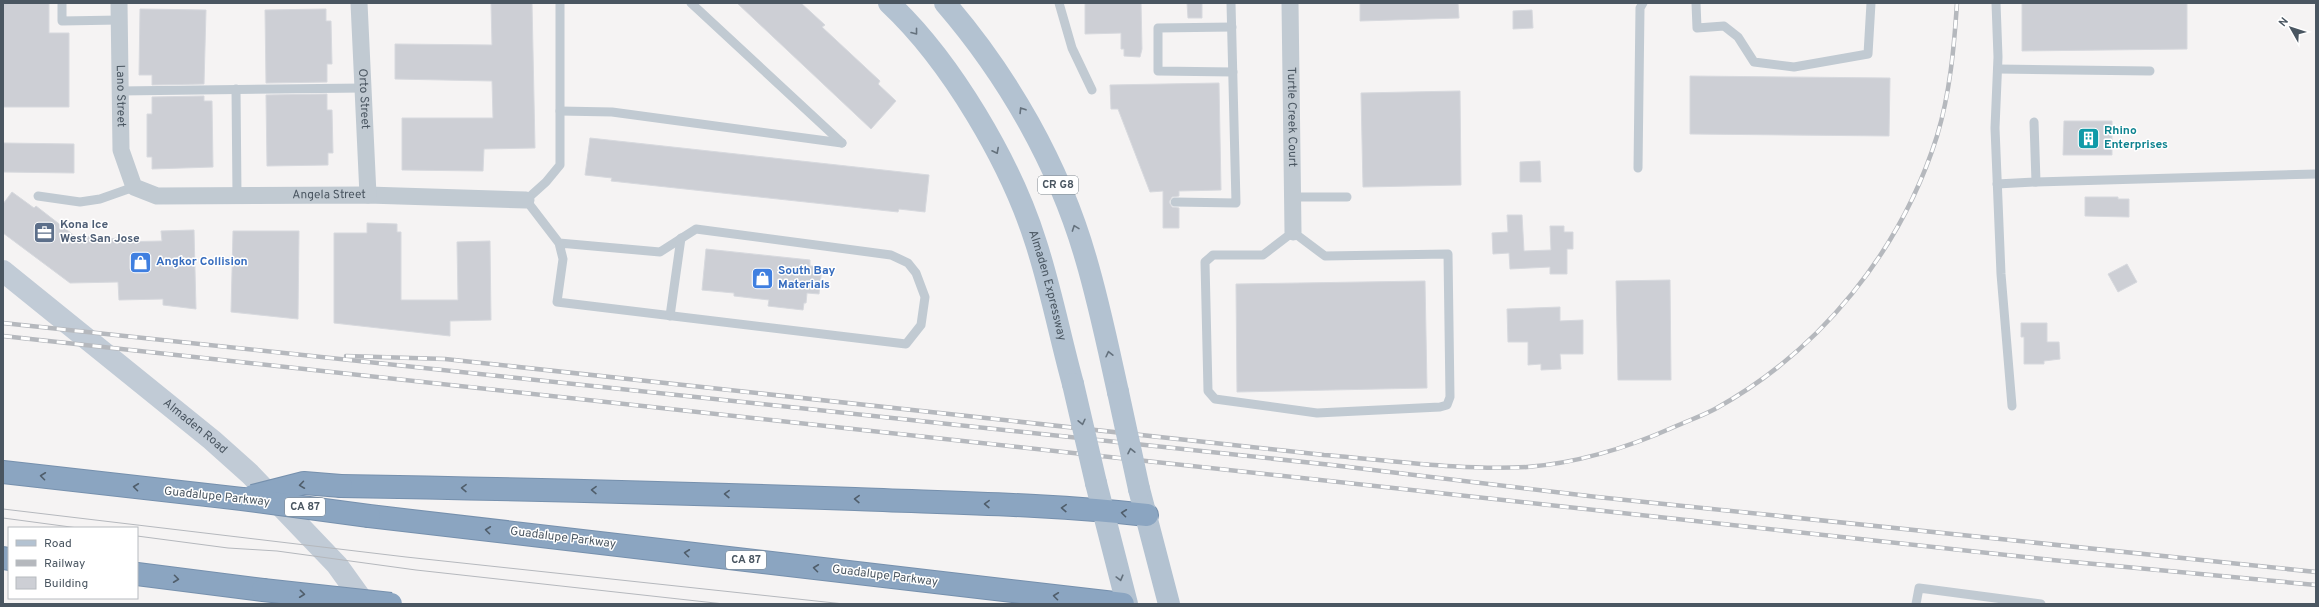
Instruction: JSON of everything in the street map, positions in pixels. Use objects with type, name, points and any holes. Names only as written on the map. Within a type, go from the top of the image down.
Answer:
[{"type":"highway","name":"Guadalupe Parkway","points":[[3,472],[1123,604]]},
{"type":"highway","points":[[242,499],[304,483],[341,486],[633,491],[1102,510],[1147,515]]},
{"type":"highway","points":[[138,574],[391,604]]},
{"type":"main road","name":"Almaden Expressway","points":[[889,3],[903,16],[946,71],[981,122],[1009,176],[1036,243],[1102,510],[1127,604]]},
{"type":"main road","name":"CR G8","points":[[945,3],[995,67],[1026,118],[1051,168],[1086,258],[1118,392],[1139,489],[1169,604]]},
{"type":"street","name":"Lano Street","points":[[119,3],[120,150],[134,187]]},
{"type":"street","name":"Orto Street","points":[[359,3],[368,195]]},
{"type":"street","name":"Turtle Creek Court","points":[[1290,3],[1293,232]]},
{"type":"street","name":"Angela Street","points":[[134,187],[158,196],[368,195],[526,200]]},
{"type":"street","name":"Almaden Road","points":[[3,271],[212,440],[250,474],[337,565],[365,604]]},
{"type":"lane","points":[[62,3],[62,21],[119,20]]},
{"type":"lane","points":[[559,243],[660,252],[696,229],[891,255],[908,263],[921,284],[925,297],[921,325],[906,344],[557,302],[563,259],[559,243],[526,200],[546,182],[560,165],[560,3]]},
{"type":"lane","points":[[560,111],[612,112],[842,143],[691,3]]},
{"type":"lane","points":[[1058,3],[1072,48],[1092,90]]},
{"type":"lane","points":[[1175,202],[1236,203],[1231,3]]},
{"type":"lane","points":[[1638,168],[1640,8],[1643,3]]},
{"type":"lane","points":[[1696,3],[1697,28],[1724,26],[1738,37],[1754,62],[1794,67],[1868,54],[1871,3]]},
{"type":"lane","points":[[1996,3],[1998,69],[1995,128],[1997,184],[2001,274],[2012,406]]},
{"type":"lane","points":[[1232,27],[1158,28],[1158,71],[1233,72]]},
{"type":"lane","points":[[1998,69],[2150,71]]},
{"type":"lane","points":[[120,91],[363,88]]},
{"type":"lane","points":[[236,89],[236,195]]},
{"type":"lane","points":[[2034,122],[2036,182]]},
{"type":"lane","points":[[1997,184],[2316,174]]},
{"type":"lane","points":[[38,196],[80,202],[100,199],[134,187]]},
{"type":"lane","points":[[1293,197],[1347,197]]},
{"type":"lane","points":[[1293,232],[1325,256],[1448,254],[1450,397],[1447,405],[1440,407],[1317,412],[1215,399],[1208,391],[1205,262],[1213,255],[1264,255],[1293,232]]},
{"type":"lane","points":[[670,316],[681,238]]},
{"type":"lane","points":[[1916,604],[1919,588],[2040,604]]},
{"type":"building","points":[[3,3],[49,3],[49,33],[69,33],[69,107],[3,107]]},
{"type":"building","points":[[491,3],[532,3],[535,148],[484,149],[483,171],[402,170],[402,118],[493,118],[492,81],[395,79],[395,44],[492,45]]},
{"type":"building","points":[[737,3],[801,3],[825,25],[822,27],[880,81],[878,84],[896,101],[871,129]]},
{"type":"building","points":[[1085,3],[1141,3],[1142,49],[1140,57],[1124,56],[1124,49],[1121,49],[1121,33],[1085,34]]},
{"type":"building","points":[[1187,3],[1202,3],[1202,18],[1188,18]]},
{"type":"building","points":[[1360,3],[1458,3],[1459,18],[1360,21]]},
{"type":"building","points":[[2022,3],[2187,3],[2187,49],[2022,51]]},
{"type":"building","points":[[140,9],[206,10],[204,84],[152,85],[152,75],[139,75]]},
{"type":"building","points":[[326,9],[326,21],[331,21],[332,64],[327,64],[327,82],[266,83],[265,10]]},
{"type":"building","points":[[1532,10],[1533,28],[1513,29],[1513,11]]},
{"type":"building","points":[[1690,76],[1890,78],[1889,136],[1690,134]]},
{"type":"building","points":[[1219,83],[1221,190],[1179,191],[1179,196],[1172,197],[1169,202],[1172,207],[1179,208],[1179,228],[1163,228],[1163,191],[1150,192],[1118,109],[1111,109],[1110,85]]},
{"type":"building","points":[[1460,91],[1461,185],[1363,187],[1361,93]]},
{"type":"building","points":[[327,94],[327,110],[332,110],[333,153],[328,153],[328,165],[267,166],[266,95]]},
{"type":"building","points":[[204,96],[204,101],[212,101],[213,167],[152,169],[152,157],[147,157],[147,114],[152,114],[152,97]]},
{"type":"building","name":"Rhino Enterprises","points":[[2064,121],[2112,121],[2112,155],[2063,155]]},
{"type":"building","points":[[590,138],[929,175],[925,212],[899,209],[898,212],[611,181],[612,178],[585,175]]},
{"type":"building","points":[[3,143],[74,144],[74,173],[3,172]]},
{"type":"building","points":[[1540,161],[1541,182],[1520,182],[1520,162]]},
{"type":"building","points":[[12,192],[34,208],[36,206],[76,237],[108,236],[108,239],[118,238],[117,242],[162,241],[161,231],[194,230],[196,309],[163,305],[163,299],[119,300],[118,282],[70,283],[3,233],[3,204]]},
{"type":"building","points":[[2085,197],[2118,197],[2118,199],[2129,199],[2129,217],[2085,216]]},
{"type":"building","points":[[1507,215],[1522,215],[1524,251],[1551,250],[1550,226],[1564,226],[1564,232],[1573,232],[1573,249],[1567,249],[1567,274],[1550,274],[1550,267],[1510,269],[1509,253],[1493,254],[1492,233],[1508,232]]},
{"type":"building","points":[[367,223],[397,224],[397,232],[401,232],[401,300],[458,300],[457,242],[490,241],[491,320],[450,321],[450,336],[334,323],[334,233],[367,233]]},
{"type":"building","points":[[233,231],[299,231],[298,319],[231,312]]},
{"type":"building","name":"South Bay Materials","points":[[706,249],[810,260],[810,266],[822,267],[819,294],[807,293],[806,303],[804,303],[803,310],[768,306],[769,300],[734,296],[734,293],[702,290]]},
{"type":"building","points":[[2127,264],[2137,282],[2118,292],[2108,274]]},
{"type":"building","points":[[1670,280],[1671,380],[1618,380],[1616,281]]},
{"type":"building","points":[[1425,281],[1427,388],[1237,392],[1236,284]]},
{"type":"building","points":[[1560,307],[1560,321],[1583,320],[1583,354],[1560,354],[1561,369],[1541,370],[1541,364],[1528,365],[1528,342],[1508,342],[1507,309]]},
{"type":"building","points":[[2021,323],[2047,323],[2047,342],[2059,342],[2060,359],[2044,361],[2044,364],[2024,364],[2024,337],[2021,337]]},
{"type":"tram line","points":[[3,509],[406,557],[844,604]]},
{"type":"tram line","points":[[3,518],[70,527]]},
{"type":"tram line","points":[[138,536],[228,548],[277,551],[416,570],[724,604]]},
{"type":"railway","points":[[346,356],[445,359],[1324,455],[1426,464],[1477,468],[1503,468],[1546,465],[1583,458],[1638,442],[1715,409],[1753,385],[1789,358],[1822,327],[1852,294],[1879,258],[1902,219],[1921,178],[1937,136],[1945,103],[1953,54],[1957,3]]},
{"type":"railway","points":[[3,323],[1332,465],[1597,497],[2316,572]]},
{"type":"railway","points":[[3,336],[2052,560],[2316,585]]},
{"type":"place","name":"Rhino Enterprises","points":[[2088,138]]},
{"type":"place","name":"Kona Ice West San Jose","points":[[44,232]]},
{"type":"place","name":"Angkor Collision","points":[[140,262]]},
{"type":"place","name":"South Bay Materials","points":[[762,278]]}]
